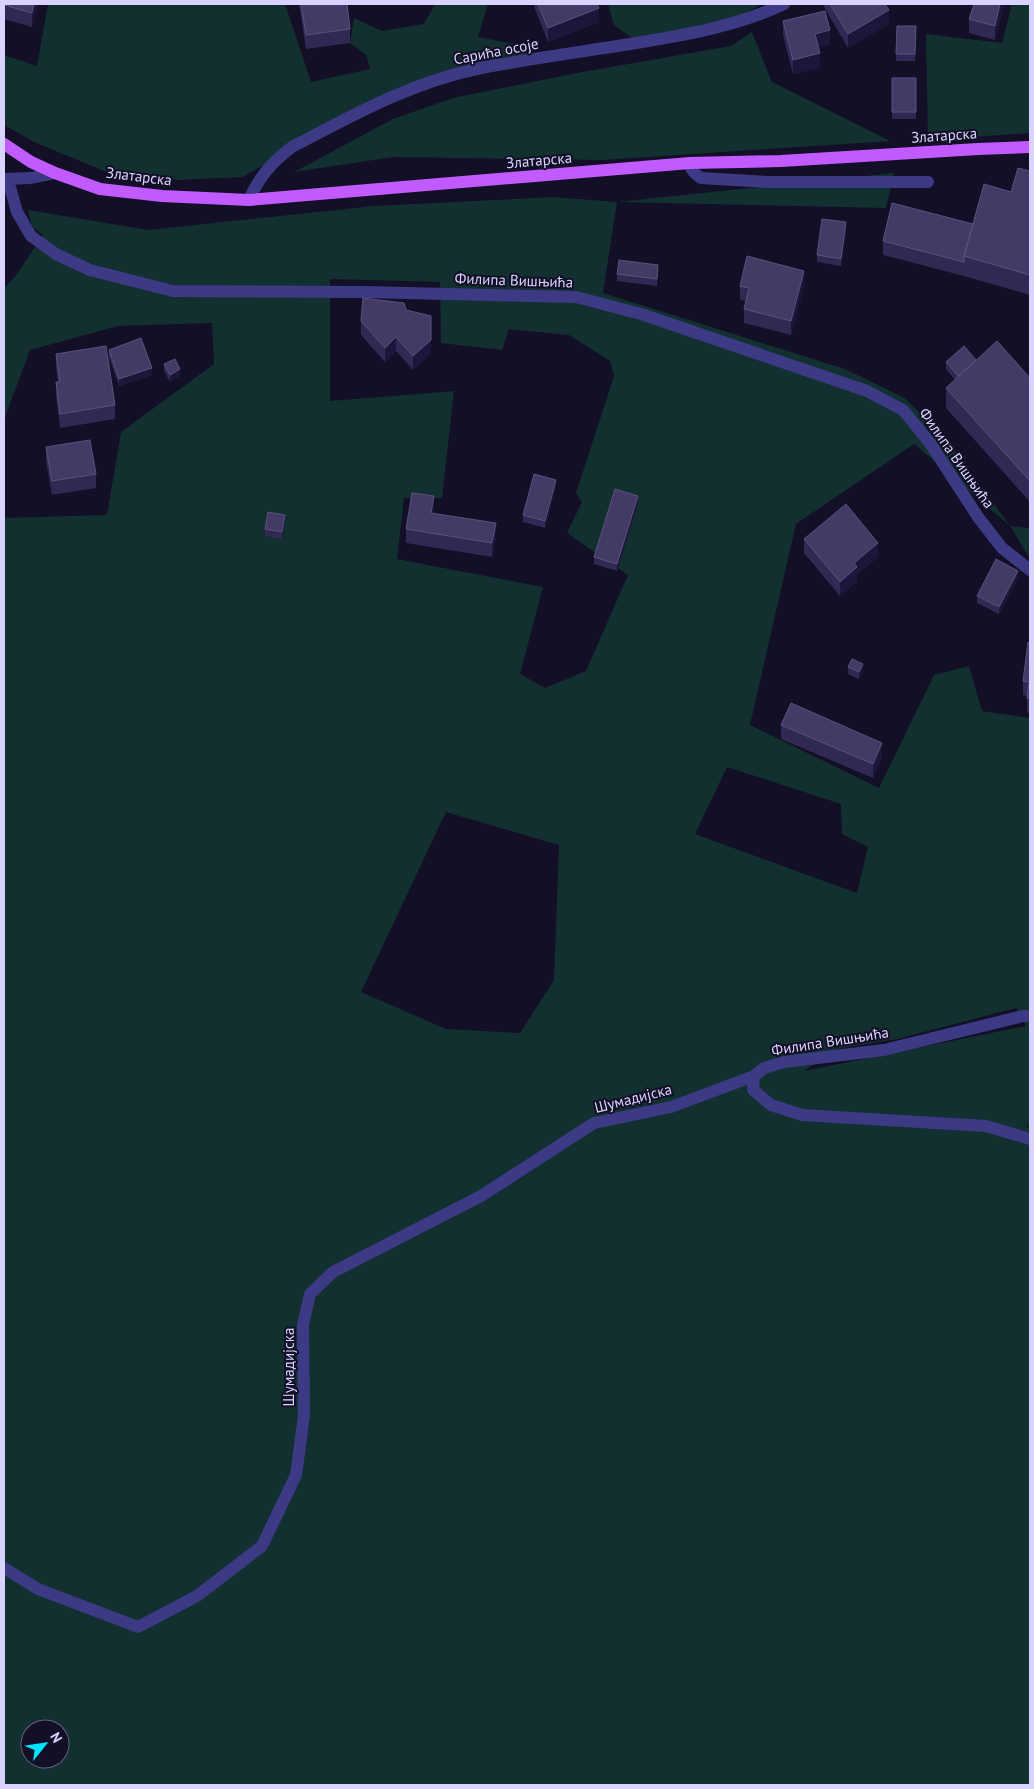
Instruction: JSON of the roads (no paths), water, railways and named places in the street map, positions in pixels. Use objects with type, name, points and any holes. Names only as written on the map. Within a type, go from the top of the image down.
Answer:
[{"type":"main road","name":"Златарска","points":[[4,144],[31,162],[100,189],[162,196],[250,200],[690,163],[781,161],[1030,147]]},
{"type":"street","name":"Сарића осоје","points":[[250,200],[256,184],[265,170],[292,147],[356,113],[406,90],[480,68],[720,27],[768,12],[784,4]]},
{"type":"street","points":[[690,163],[690,168],[702,178],[768,182],[928,182]]},
{"type":"street","points":[[6,180],[55,173]]},
{"type":"street","name":"Филипа Вишњића","points":[[6,180],[17,212],[31,236],[56,254],[90,270],[173,291],[366,292],[576,297],[641,314],[867,391],[903,410],[930,443],[978,517],[1002,548],[1030,570]]},
{"type":"street","name":"Филипа Вишњића","points":[[754,1076],[764,1068],[784,1062],[884,1050],[1023,1016],[1030,1016]]},
{"type":"street","points":[[754,1076],[753,1090],[771,1105],[802,1115],[986,1126],[1030,1139]]},
{"type":"street","name":"Шумадијска","points":[[4,1568],[38,1588],[138,1627],[197,1596],[262,1546],[296,1475],[304,1416],[303,1325],[310,1294],[333,1272],[481,1196],[594,1123],[671,1107],[754,1076]]}]
